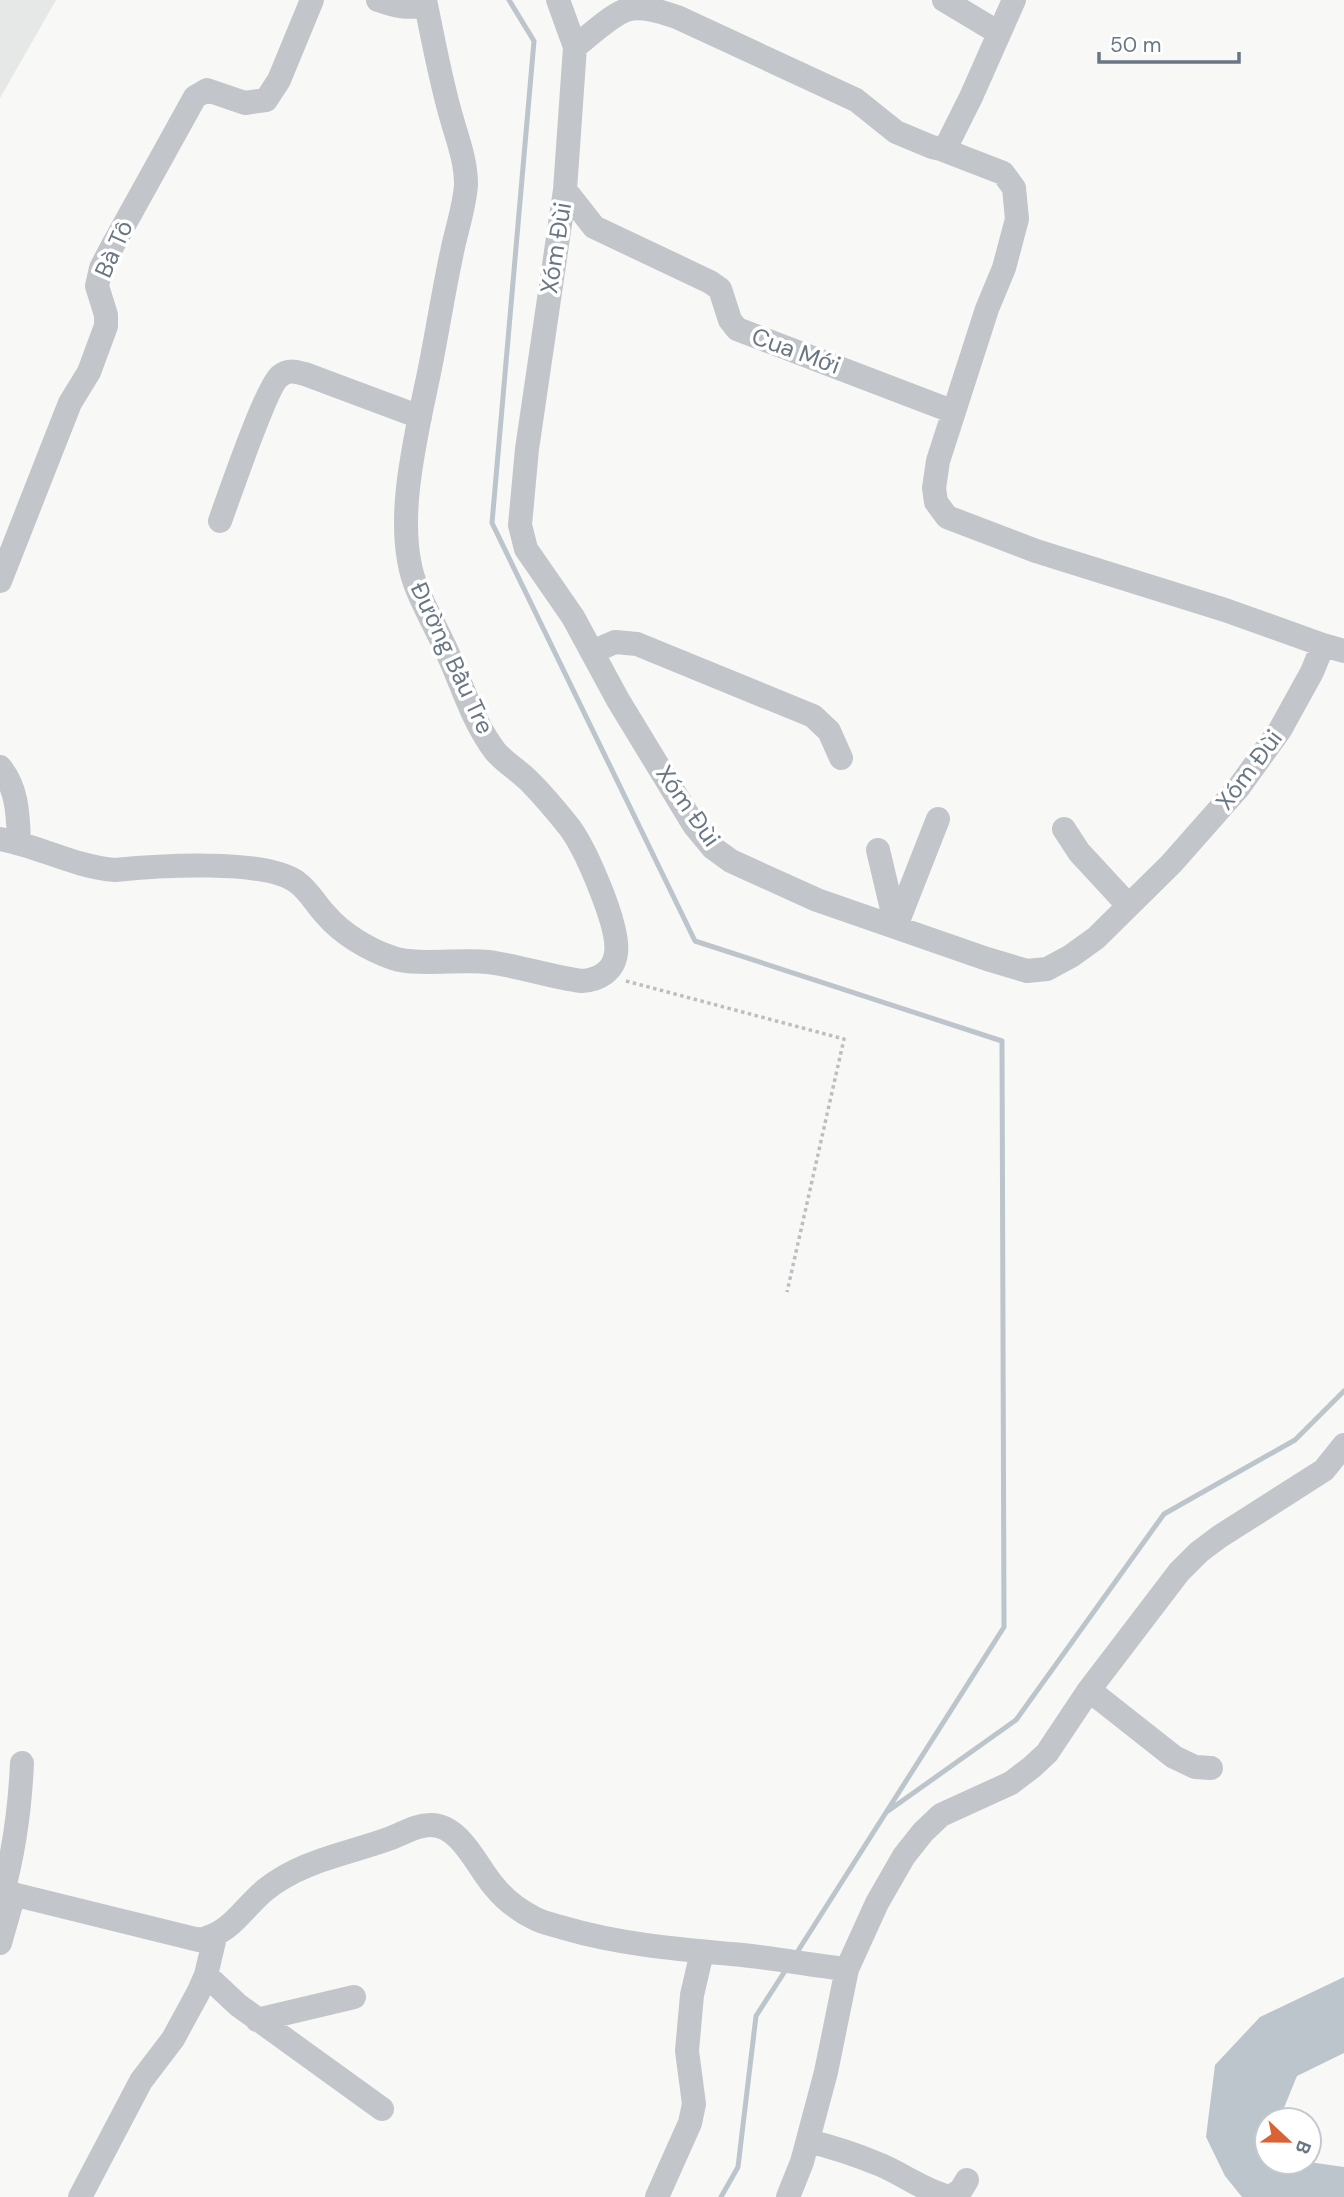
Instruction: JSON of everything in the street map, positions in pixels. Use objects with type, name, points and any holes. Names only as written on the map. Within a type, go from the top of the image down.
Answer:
[{"type":"street","name":"Bà Tô","points":[[0,581],[66,414],[89,372],[106,326],[106,315],[97,286],[101,268],[124,224],[195,97],[207,90],[245,103],[266,100],[279,80],[312,0]]},
{"type":"street","points":[[378,0],[412,8],[425,3]]},
{"type":"street","name":"Xóm Đùi","points":[[558,0],[575,47],[565,190],[527,449],[520,525],[526,549],[573,617],[694,825],[713,848],[731,861],[817,900],[1027,971],[1047,969],[1072,956],[1096,938],[1171,864],[1239,787],[1280,730],[1312,672],[1334,648]]},
{"type":"street","points":[[944,0],[999,33]]},
{"type":"street","points":[[941,149],[947,145],[957,126],[1014,0]]},
{"type":"street","name":"Đường Bầu Tre","points":[[425,3],[459,141],[466,185],[420,417],[407,504],[405,532],[409,563],[417,589],[466,699],[495,751],[511,768],[530,781],[571,830],[582,852],[613,926],[617,953],[604,975]]},
{"type":"street","points":[[575,47],[626,10],[661,12],[856,100],[897,132],[1003,173],[1014,188],[1017,219],[1004,268],[987,309],[938,461],[933,488],[936,502],[947,517],[1036,551],[1225,610],[1334,648]]},
{"type":"street","name":"Cua Mới","points":[[565,190],[594,227],[720,289],[730,320],[737,329],[954,412]]},
{"type":"street","points":[[219,521],[278,376],[288,372],[305,374],[420,417]]},
{"type":"street","points":[[592,652],[615,642],[637,644],[782,702],[813,716],[829,732],[841,758]]},
{"type":"street","points":[[0,767],[10,779],[17,808],[9,841],[100,869],[212,866],[289,876],[306,890],[325,915],[340,928],[370,948],[393,959],[487,962],[582,981],[604,975]]},
{"type":"street","points":[[896,926],[938,819]]},
{"type":"street","points":[[1064,829],[1080,852],[1128,905]]},
{"type":"street","points":[[878,850],[896,926]]},
{"type":"street","points":[[788,2197],[808,2140],[827,2072],[847,1969],[877,1903],[904,1856],[923,1832],[942,1815],[1011,1783],[1047,1753],[1089,1690],[1180,1572],[1199,1552],[1308,1482],[1342,1452]]},
{"type":"street","points":[[1089,1690],[1174,1757],[1195,1767],[1211,1768]]},
{"type":"street","points":[[0,1944],[20,1808],[22,1763]]},
{"type":"street","points":[[6,1892],[199,1940],[215,1937],[233,1924],[266,1889],[295,1870],[415,1827],[434,1824],[457,1836],[493,1885],[512,1904],[536,1920],[587,1935],[847,1969]]},
{"type":"street","points":[[80,2197],[141,2081],[173,2039],[206,1975],[215,1937]]},
{"type":"street","points":[[657,2197],[690,2123],[694,2104],[687,2051],[692,1995],[702,1952]]},
{"type":"street","points":[[206,1975],[257,2020],[382,2109]]},
{"type":"street","points":[[257,2020],[354,1997]]},
{"type":"street","points":[[808,2140],[840,2148],[938,2194],[950,2197],[961,2190],[967,2179]]},
{"type":"path","points":[[604,975],[844,1039],[787,1292]]},
{"type":"shaded area","points":[[0,0],[56,0],[0,98]]},
{"type":"shaded area","points":[[1344,1977],[1344,2053],[1297,2076],[1285,2106],[1253,2106],[1253,2176],[1323,2176],[1323,2164],[1344,2167],[1344,2197],[1242,2197],[1225,2176],[1206,2137],[1215,2065],[1260,2017]]},
{"type":"waterway","points":[[509,0],[534,41],[492,523],[695,941],[1002,1041],[1004,1627],[796,1954]]},
{"type":"waterway","points":[[888,1811],[1016,1720],[1164,1514],[1295,1440],[1344,1391]]},
{"type":"waterway","points":[[721,2197],[738,2167],[756,2016],[787,1968]]}]
